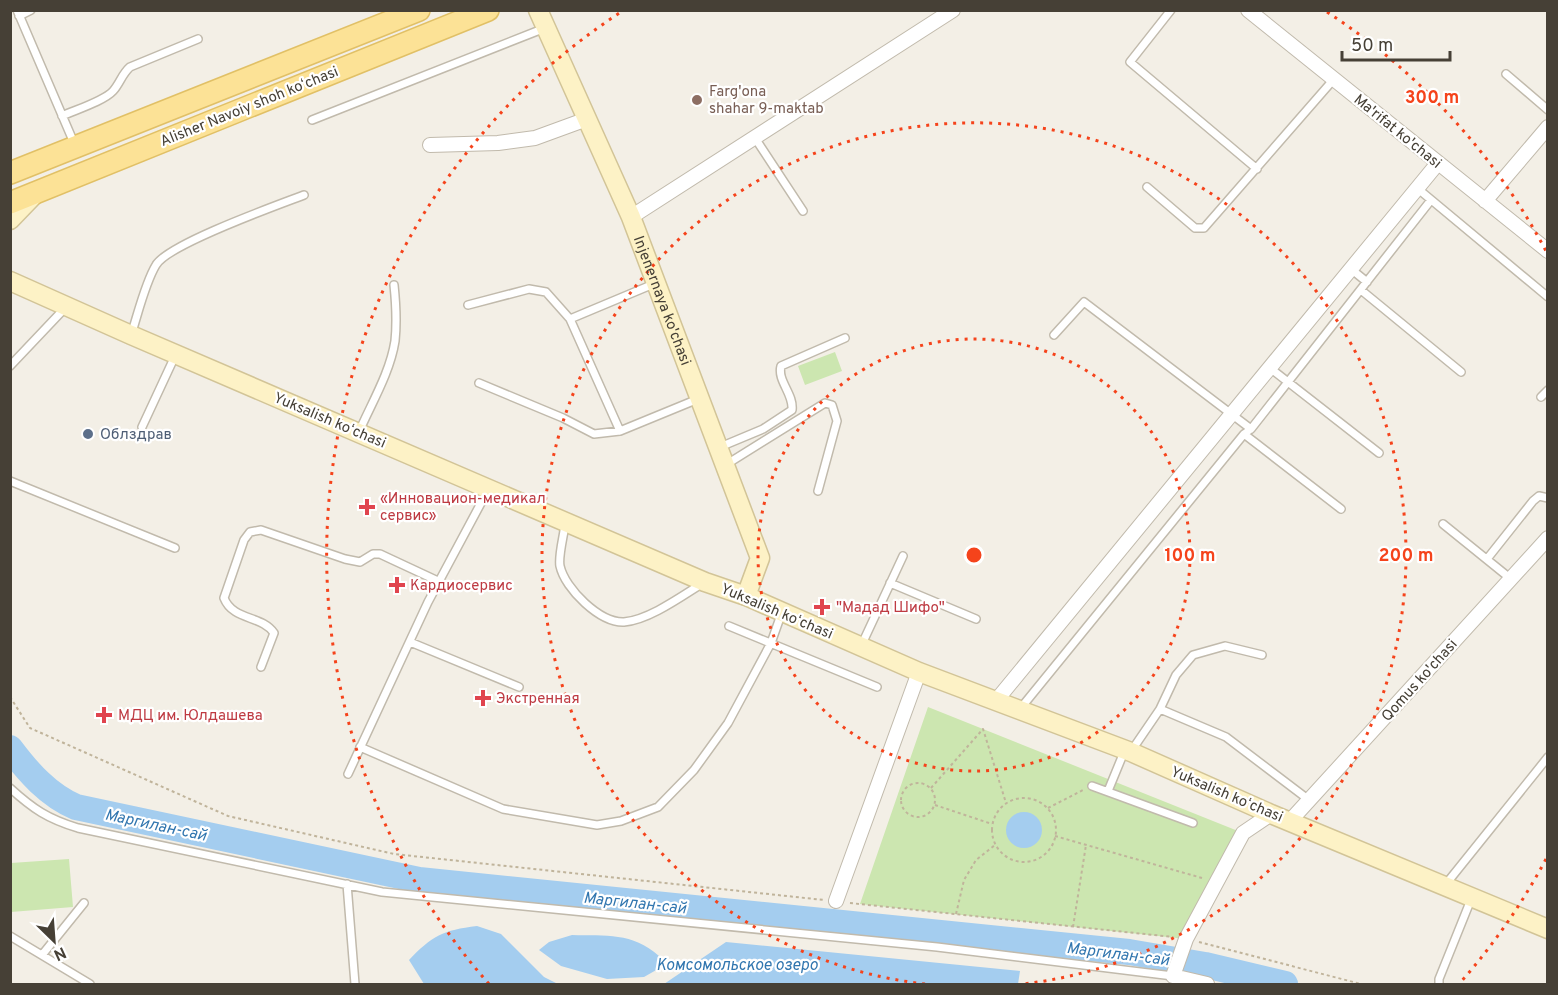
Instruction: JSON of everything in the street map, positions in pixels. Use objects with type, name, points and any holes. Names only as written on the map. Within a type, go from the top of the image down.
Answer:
[{"type":"main road","name":"Alisher Navoiy shoh koʻchasi","points":[[10,173],[419,10]]},
{"type":"main road","name":"Injenernaya ko'chasi","points":[[538,10],[631,217],[760,558],[746,597]]},
{"type":"main road","name":"Alisher Navoiy shoh koʻchasi","points":[[10,203],[478,12]]},
{"type":"main road","points":[[10,220],[38,191]]},
{"type":"main road","name":"Yuksalish koʻchasi","points":[[10,281],[705,582],[782,612],[919,672],[1128,751],[1271,814],[1548,929]]},
{"type":"street","points":[[631,217],[953,10]]},
{"type":"street","name":"Ma'rifat ko'chasi","points":[[1248,10],[1548,251]]},
{"type":"street","points":[[430,145],[498,143],[535,138],[587,119]]},
{"type":"street","points":[[1485,201],[1548,127]]},
{"type":"street","points":[[995,702],[1437,163]]},
{"type":"street","name":"Qomus ko'chasi","points":[[1290,821],[1548,538]]},
{"type":"street","points":[[836,901],[919,672]]},
{"type":"street","points":[[1207,984],[1173,976],[1186,939],[1243,833],[1271,814]]},
{"type":"lane","points":[[32,10],[18,13],[76,147]]},
{"type":"lane","points":[[1171,10],[1130,62],[1257,169]]},
{"type":"lane","points":[[312,120],[547,27]]},
{"type":"lane","points":[[62,116],[107,96],[130,67],[198,39]]},
{"type":"lane","points":[[1506,74],[1548,110]]},
{"type":"lane","points":[[1147,187],[1195,228],[1204,228],[1334,79]]},
{"type":"lane","points":[[755,138],[803,211]]},
{"type":"lane","points":[[1417,188],[1548,297]]},
{"type":"lane","points":[[131,335],[157,264],[178,249],[240,219],[304,195]]},
{"type":"lane","points":[[1019,710],[1244,434],[1251,429],[1431,200]]},
{"type":"lane","points":[[1351,268],[1367,282]]},
{"type":"lane","points":[[570,319],[656,283]]},
{"type":"lane","points":[[359,432],[388,367],[394,343],[397,313],[394,285]]},
{"type":"lane","points":[[468,305],[529,289],[546,292],[570,319],[620,431]]},
{"type":"lane","points":[[1361,290],[1461,372]]},
{"type":"lane","points":[[1054,335],[1084,302],[1251,429]]},
{"type":"lane","points":[[10,366],[67,306]]},
{"type":"lane","points":[[721,457],[792,410],[793,404],[779,372],[781,366],[846,338]]},
{"type":"lane","points":[[142,427],[176,354]]},
{"type":"lane","points":[[1270,367],[1379,453]]},
{"type":"lane","points":[[479,382],[563,418],[594,434],[620,431],[699,398]]},
{"type":"lane","points":[[1541,397],[1548,390]]},
{"type":"lane","points":[[721,457],[825,403],[832,405],[837,421],[818,491]]},
{"type":"lane","points":[[1244,434],[1341,509]]},
{"type":"lane","points":[[10,481],[175,548]]},
{"type":"lane","points":[[348,774],[410,642],[489,488]]},
{"type":"lane","points":[[1486,559],[1533,501],[1539,496],[1548,498]]},
{"type":"lane","points":[[565,520],[560,566],[572,590],[585,605],[603,615],[623,622],[657,612],[705,582]]},
{"type":"lane","points":[[1443,524],[1510,579]]},
{"type":"lane","points":[[261,667],[274,633],[270,627],[239,615],[227,606],[224,598],[244,540],[250,532],[261,530],[360,562],[373,554],[380,554],[440,582]]},
{"type":"lane","points":[[861,646],[903,556]]},
{"type":"lane","points":[[890,583],[976,619]]},
{"type":"lane","points":[[360,747],[503,809],[597,825],[621,821],[658,807],[694,770],[728,723],[771,643],[782,612]]},
{"type":"lane","points":[[729,626],[877,687]]},
{"type":"lane","points":[[410,642],[519,687]]},
{"type":"lane","points":[[1108,791],[1128,751],[1160,709],[1176,675],[1192,655],[1225,646],[1262,655]]},
{"type":"lane","points":[[1160,709],[1227,737],[1310,800]]},
{"type":"lane","points":[[1444,886],[1548,757]]},
{"type":"lane","points":[[1092,786],[1193,823]]},
{"type":"lane","points":[[10,788],[38,812],[57,822],[382,892],[937,947],[1173,976]]},
{"type":"lane","points":[[347,884],[355,984]]},
{"type":"lane","points":[[1439,984],[1438,979],[1472,897]]},
{"type":"lane","points":[[42,955],[84,903]]},
{"type":"lane","points":[[10,936],[90,984]]},
{"type":"path","points":[[10,697],[30,728],[228,816],[394,854],[1186,939],[1361,984]]},
{"type":"path","points":[[931,788],[983,729],[1006,803]]},
{"type":"path","points":[[921,783],[931,788],[935,805],[928,814],[918,818],[907,814],[901,805],[902,794],[910,785],[921,783]]},
{"type":"path","points":[[1048,808],[1092,786]]},
{"type":"path","points":[[1023,797],[1033,799],[1048,808],[1055,820],[1056,836],[1050,850],[1032,862],[1011,860],[1002,854],[995,845],[992,824],[996,814],[1006,803],[1023,797]]},
{"type":"path","points":[[935,805],[992,824]]},
{"type":"path","points":[[1056,836],[1217,882]]},
{"type":"path","points":[[956,914],[964,880],[976,860],[995,845]]},
{"type":"path","points":[[1073,927],[1086,845]]},
{"type":"green space","points":[[835,352],[842,371],[805,385],[798,366]]},
{"type":"green space","points":[[928,707],[1243,833],[1186,939],[860,904]]},
{"type":"green space","points":[[69,859],[73,907],[11,912],[11,863]]},
{"type":"water","points":[[1024,812],[1037,817],[1042,830],[1037,843],[1024,848],[1011,843],[1006,830],[1011,817]]},
{"type":"water","points":[[477,926],[501,934],[544,977],[558,984],[424,984],[409,960],[425,945],[447,932]]},
{"type":"water","points":[[572,935],[629,939],[649,948],[659,956],[658,969],[644,977],[607,979],[561,966],[539,950],[549,942]]},
{"type":"water","name":"Комсомольское озеро","points":[[726,942],[1020,971],[1018,984],[664,984]]},
{"type":"waterway","name":"Маргилан-сай","points":[[10,748],[39,782],[56,796],[76,807],[419,880],[1129,952],[1205,965],[1285,984]]},
{"type":"place","name":"Farg'ona shahar 9-maktab","points":[[697,100]]},
{"type":"place","name":"Облздрав","points":[[88,434]]},
{"type":"place","name":"«Инновацион-медикал сервис»","points":[[367,507]]},
{"type":"place","name":"Кардиосервис","points":[[397,585]]},
{"type":"place","name":"\"Мадад Шифо\"","points":[[822,607]]},
{"type":"place","name":"Экстренная","points":[[483,698]]},
{"type":"place","name":"МДЦ им. Юлдашева","points":[[104,715]]}]
